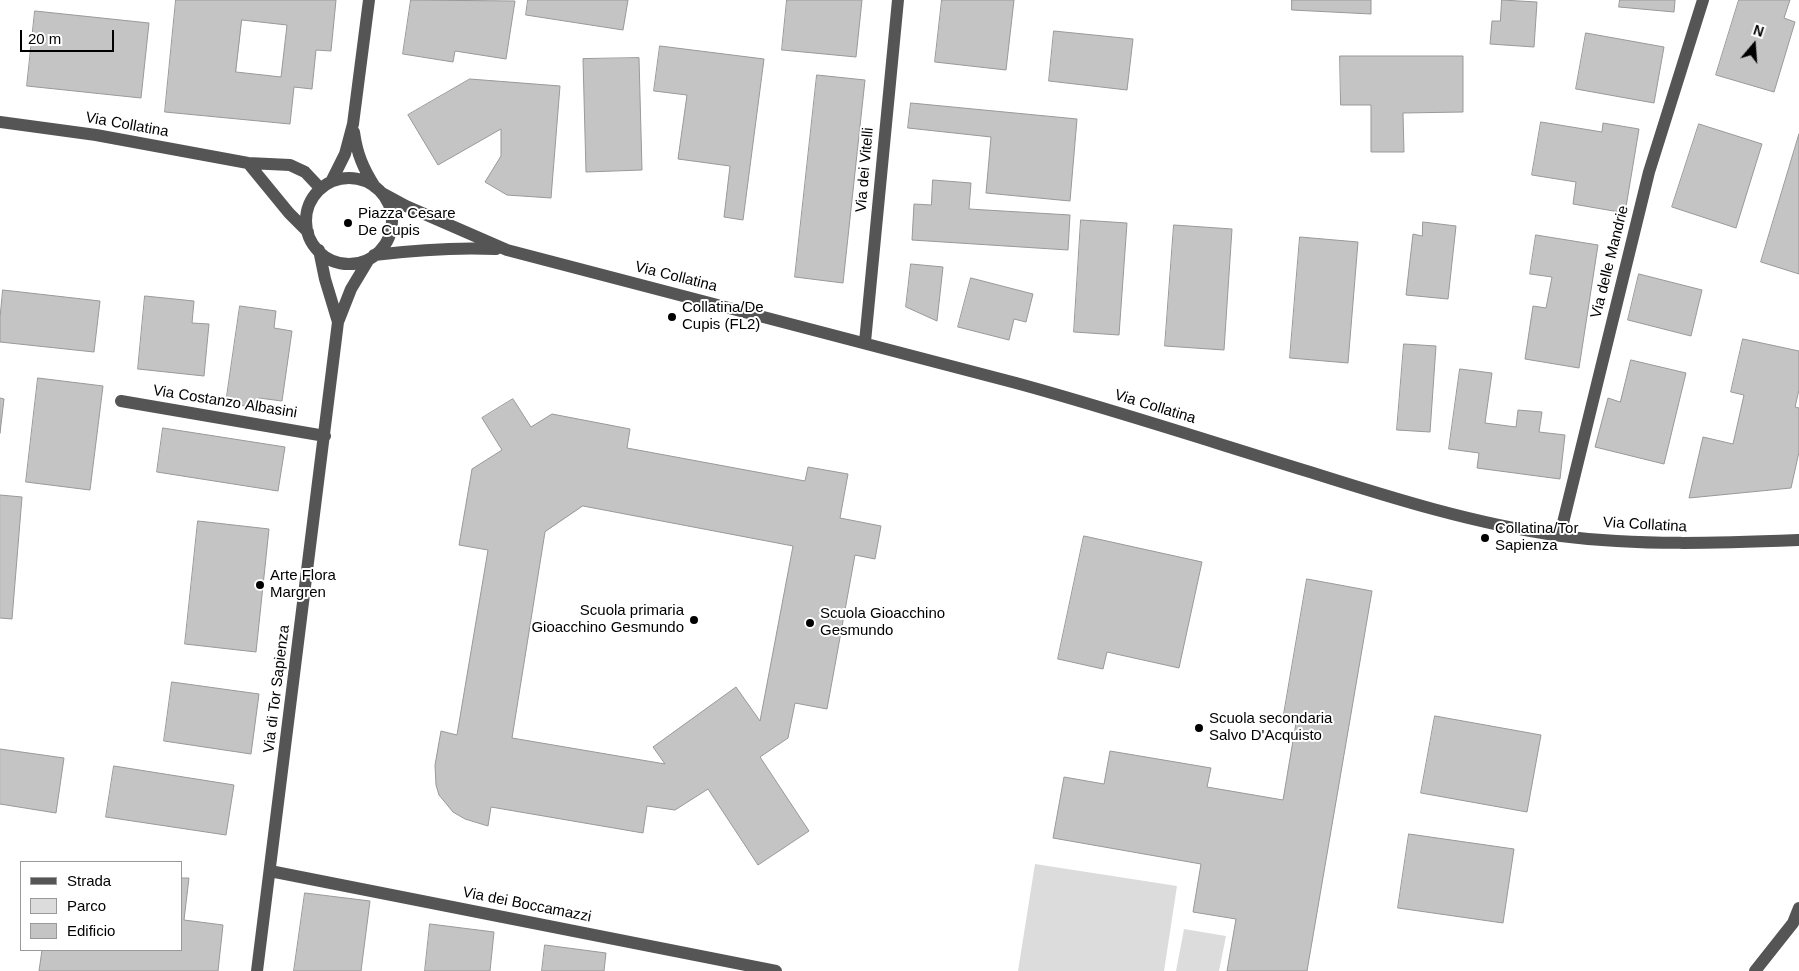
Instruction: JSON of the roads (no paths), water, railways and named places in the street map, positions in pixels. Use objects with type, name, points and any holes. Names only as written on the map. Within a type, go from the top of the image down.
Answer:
[{"type":"street","points":[[308,232],[306,219],[309,205],[326,185],[345,154],[353,124],[369,0]]},
{"type":"street","name":"Via dei Vitelli","points":[[865,342],[898,0]]},
{"type":"street","name":"Via delle Mandrie","points":[[1560,536],[1649,172],[1703,0]]},
{"type":"street","name":"Via Collatina","points":[[0,122],[96,135],[248,163]]},
{"type":"street","points":[[338,322],[351,289],[371,257],[384,246],[392,226],[392,212],[366,172],[357,152],[353,124]]},
{"type":"street","points":[[248,163],[297,167],[326,185],[351,179],[368,183],[414,210],[507,250]]},
{"type":"street","points":[[248,163],[288,214],[308,232],[319,250],[325,279],[338,322]]},
{"type":"street","points":[[319,250],[330,258],[342,262],[356,263],[371,257],[428,249],[472,248],[507,250]]},
{"type":"street","name":"Via Collatina","points":[[507,250],[865,342],[1090,404],[1407,502],[1502,525],[1560,536],[1655,544],[1799,540]]},
{"type":"street","name":"Via di Tor Sapienza","points":[[257,971],[338,322]]},
{"type":"street","name":"Via Costanzo Albasini","points":[[121,401],[324,436]]},
{"type":"street","name":"Via dei Boccamazzi","points":[[270,871],[776,971]]},
{"type":"street","points":[[1754,971],[1792,923],[1799,908]]},
{"type":"place","name":"Piazza Cesare De Cupis","points":[[348,223]]},
{"type":"place","name":"Collatina/De Cupis (FL2)","points":[[672,317]]},
{"type":"place","name":"Collatina/Tor Sapienza","points":[[1485,538]]},
{"type":"place","name":"Arte Flora Margren","points":[[260,585]]},
{"type":"place","name":"Scuola primaria Gioacchino Gesmundo","points":[[694,620]]},
{"type":"place","name":"Scuola Gioacchino Gesmundo","points":[[810,623]]},
{"type":"place","name":"Scuola secondaria Salvo D'Acquisto","points":[[1199,728]]}]
